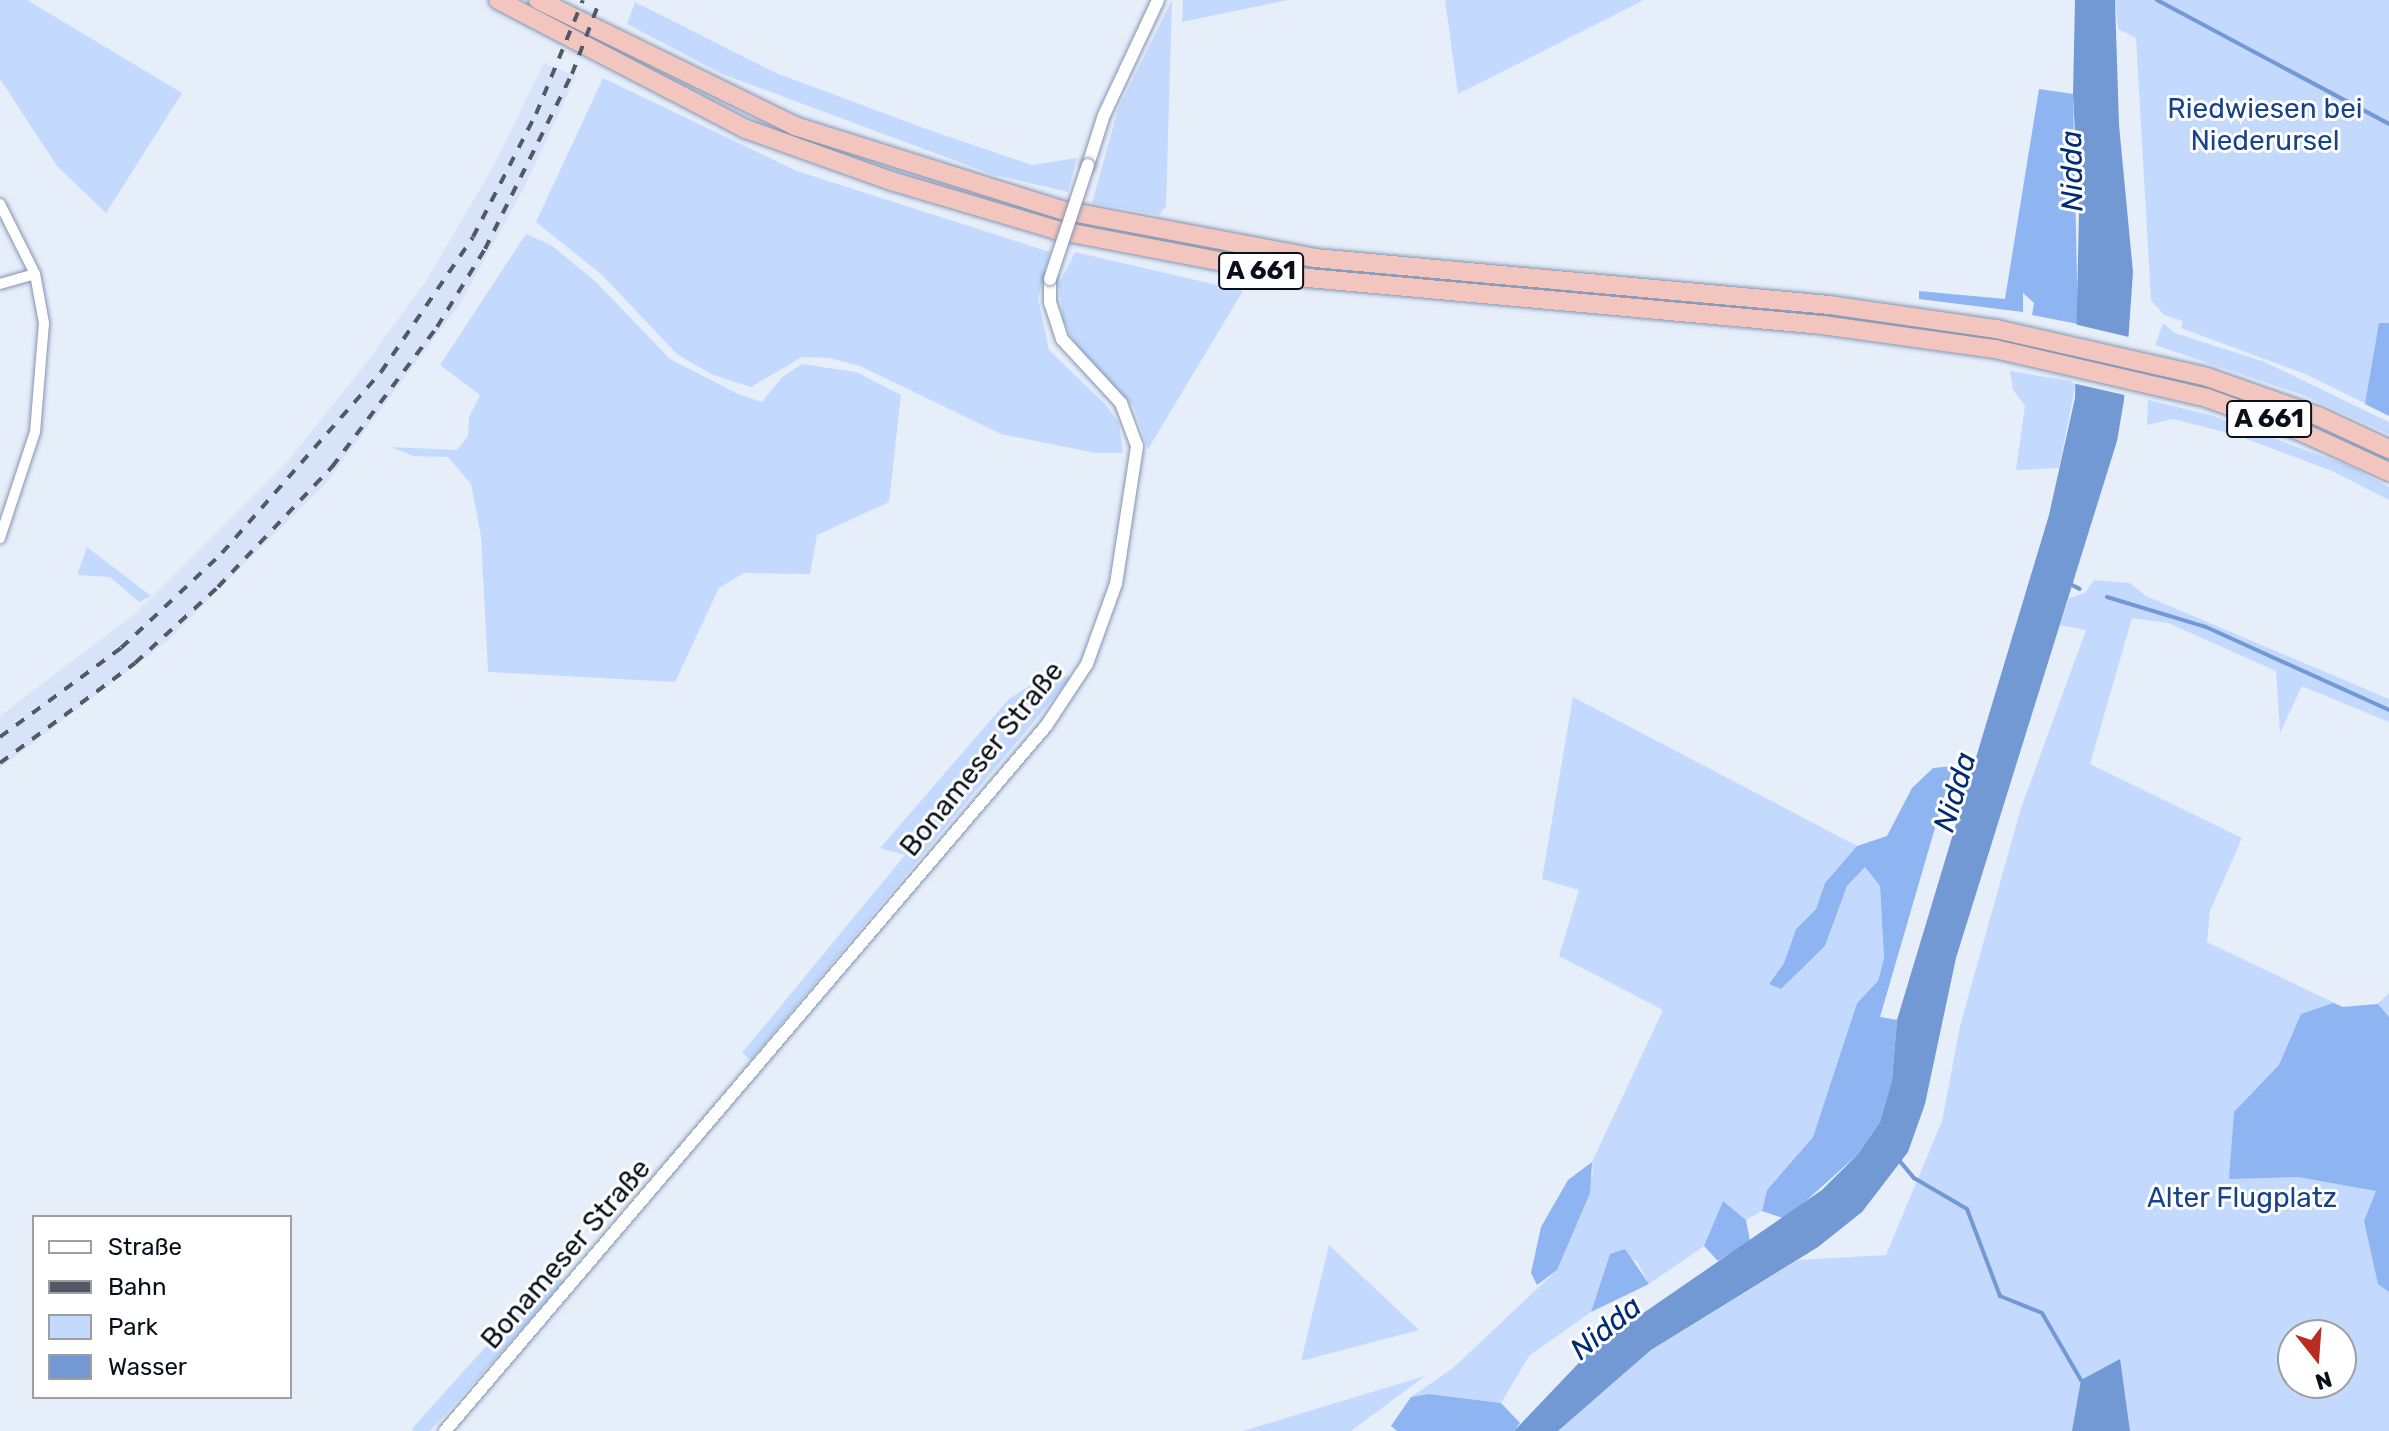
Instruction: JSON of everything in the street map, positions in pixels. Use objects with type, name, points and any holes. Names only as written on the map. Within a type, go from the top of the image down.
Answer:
[{"type":"highway","name":"A 661","points":[[498,0],[746,129],[891,181],[1109,243],[1308,278],[1807,324],[2070,363],[2144,381],[2267,419],[2389,472]]},
{"type":"highway","name":"A 661","points":[[538,0],[795,126],[958,181],[1116,223],[1329,260],[1829,305],[2072,343],[2147,360],[2273,399],[2389,449]]},
{"type":"street","name":"Bonameser Straße","points":[[445,1431],[1036,739],[1083,673],[1116,584],[1137,446],[1116,396],[1062,339],[1050,303],[1050,279],[1104,115],[1158,0]]},
{"type":"street","points":[[0,204],[35,274],[44,323],[35,432],[0,538]]},
{"type":"street","points":[[0,284],[35,274]]},
{"type":"shaded area","points":[[544,63],[576,76],[526,184],[461,302],[326,483],[165,643],[0,768],[0,716],[136,613],[289,460],[364,366],[426,281],[493,167]]},
{"type":"shaded area","points":[[2039,89],[2073,94],[2078,324],[2032,315],[2034,303],[2023,293],[2023,312],[1919,299],[1919,291],[2005,299]]},
{"type":"shaded area","points":[[2379,323],[2389,323],[2389,416],[2365,404]]},
{"type":"shaded area","points":[[1953,766],[1880,1017],[1897,1020],[1892,1080],[1880,1122],[1858,1154],[1786,1219],[1762,1211],[1767,1190],[1813,1137],[1857,1003],[1878,981],[1884,958],[1880,886],[1865,867],[1847,886],[1825,946],[1781,989],[1769,984],[1784,963],[1796,929],[1816,909],[1825,883],[1857,846],[1887,836],[1912,788],[1933,768]]},
{"type":"shaded area","points":[[2333,1003],[2343,1007],[2378,1004],[2389,1017],[2389,1292],[2378,1284],[2364,1221],[2376,1191],[2298,1177],[2229,1179],[2234,1112],[2279,1065],[2301,1014]]},
{"type":"shaded area","points":[[1592,1162],[1590,1193],[1557,1270],[1537,1285],[1531,1273],[1541,1227],[1568,1180]]},
{"type":"shaded area","points":[[1723,1201],[1746,1220],[1750,1241],[1718,1261],[1704,1246]]},
{"type":"shaded area","points":[[1625,1249],[1649,1284],[1591,1312],[1610,1254]]},
{"type":"shaded area","points":[[1429,1394],[1501,1403],[1520,1423],[1514,1431],[1397,1431],[1391,1426],[1411,1397]]},
{"type":"green space","points":[[0,0],[27,0],[182,93],[106,213],[57,166],[0,79]]},
{"type":"green space","points":[[1172,0],[1166,206],[1159,215],[1092,203],[1118,109]]},
{"type":"green space","points":[[1183,0],[1288,0],[1182,22]]},
{"type":"green space","points":[[1445,0],[1644,0],[1458,94]]},
{"type":"green space","name":"Riedwiesen bei Niederursel","points":[[2115,0],[2389,0],[2389,415],[2305,374],[2181,328],[2183,321],[2164,315],[2151,300],[2136,38],[2118,29]]},
{"type":"green space","points":[[635,2],[776,73],[929,130],[1032,165],[1077,158],[1068,192],[991,174],[722,74],[627,24]]},
{"type":"green space","points":[[603,78],[797,171],[1050,252],[1038,298],[1049,350],[1105,404],[1119,423],[1123,453],[1096,453],[1001,434],[860,366],[830,358],[802,357],[751,387],[713,375],[678,355],[601,274],[536,222]]},
{"type":"green space","points":[[526,234],[551,245],[594,280],[670,359],[738,394],[762,402],[782,377],[802,364],[856,372],[901,395],[889,502],[817,535],[810,574],[744,573],[719,588],[675,682],[488,672],[481,537],[471,484],[448,457],[413,456],[391,447],[457,450],[468,436],[469,417],[480,395],[440,365]]},
{"type":"green space","points":[[1075,252],[1243,291],[1148,449],[1134,407],[1081,355],[1063,320],[1059,284]]},
{"type":"green space","points":[[2163,323],[2175,333],[2265,362],[2389,422],[2389,434],[2303,395],[2155,345]]},
{"type":"green space","points":[[2010,371],[2076,382],[2059,468],[2016,470],[2025,406],[2013,390]]},
{"type":"green space","points":[[2148,400],[2210,415],[2349,466],[2389,487],[2389,500],[2332,471],[2236,435],[2173,419],[2147,425]]},
{"type":"green space","points":[[87,547],[151,596],[139,602],[110,577],[77,575]]},
{"type":"green space","name":"Alter Flugplatz","points":[[2094,580],[2130,583],[2146,596],[2389,699],[2389,722],[2302,686],[2280,733],[2276,671],[2168,623],[2132,618],[2090,764],[2242,838],[2210,911],[2207,942],[2343,1007],[2377,1004],[2389,993],[2389,1431],[1558,1431],[1651,1350],[1798,1260],[1886,1255],[1942,1121],[1960,1026],[2021,808],[2086,630],[2060,625],[2069,598],[2085,593]]},
{"type":"green space","points":[[1072,676],[751,1060],[742,1053],[905,855],[880,848],[1009,699],[1041,678]]},
{"type":"green space","points":[[1573,697],[1857,846],[1825,883],[1816,909],[1796,929],[1784,963],[1769,983],[1781,989],[1825,946],[1847,886],[1865,867],[1880,886],[1884,958],[1878,981],[1857,1003],[1813,1137],[1767,1190],[1762,1211],[1746,1220],[1723,1201],[1704,1246],[1649,1284],[1637,1261],[1610,1254],[1591,1312],[1529,1356],[1501,1403],[1429,1394],[1411,1397],[1453,1368],[1557,1270],[1593,1173],[1592,1162],[1663,1010],[1559,956],[1579,890],[1542,879]]},
{"type":"green space","points":[[1329,1245],[1419,1330],[1301,1361]]},
{"type":"green space","points":[[553,1272],[564,1282],[430,1431],[412,1429]]},
{"type":"green space","points":[[1425,1376],[1351,1431],[1243,1431]]},
{"type":"water","points":[[2075,0],[2115,0],[2119,125],[2133,272],[2124,400],[2117,441],[1956,958],[1925,1104],[1908,1152],[1862,1212],[1818,1247],[1651,1350],[1558,1431],[1514,1431],[1594,1347],[1822,1190],[1858,1154],[1880,1122],[1892,1080],[1897,1020],[2049,515],[2075,398],[2079,212],[2073,94]]},
{"type":"water","points":[[2120,1359],[2130,1431],[2072,1431],[2081,1380]]},
{"type":"pier","points":[[2074,324],[2133,338],[2129,396],[2072,383]]},
{"type":"waterway","points":[[2157,0],[2389,124]]},
{"type":"waterway","points":[[2068,583],[2080,589]]},
{"type":"waterway","points":[[2107,597],[2206,627],[2389,710]]},
{"type":"waterway","points":[[1898,1159],[1914,1178],[1967,1209],[2000,1296],[2042,1313],[2081,1380]]},
{"type":"railway","points":[[0,737],[121,648],[222,553],[381,372],[473,237],[536,114],[583,0]]},
{"type":"railway","points":[[0,763],[135,663],[218,587],[332,467],[437,327],[485,249],[572,74],[600,0]]},
{"type":"water label","name":"Nidda","points":[[2072,171]]},
{"type":"water label","name":"Nidda","points":[[1955,792]]},
{"type":"water label","name":"Nidda","points":[[1606,1328]]}]
